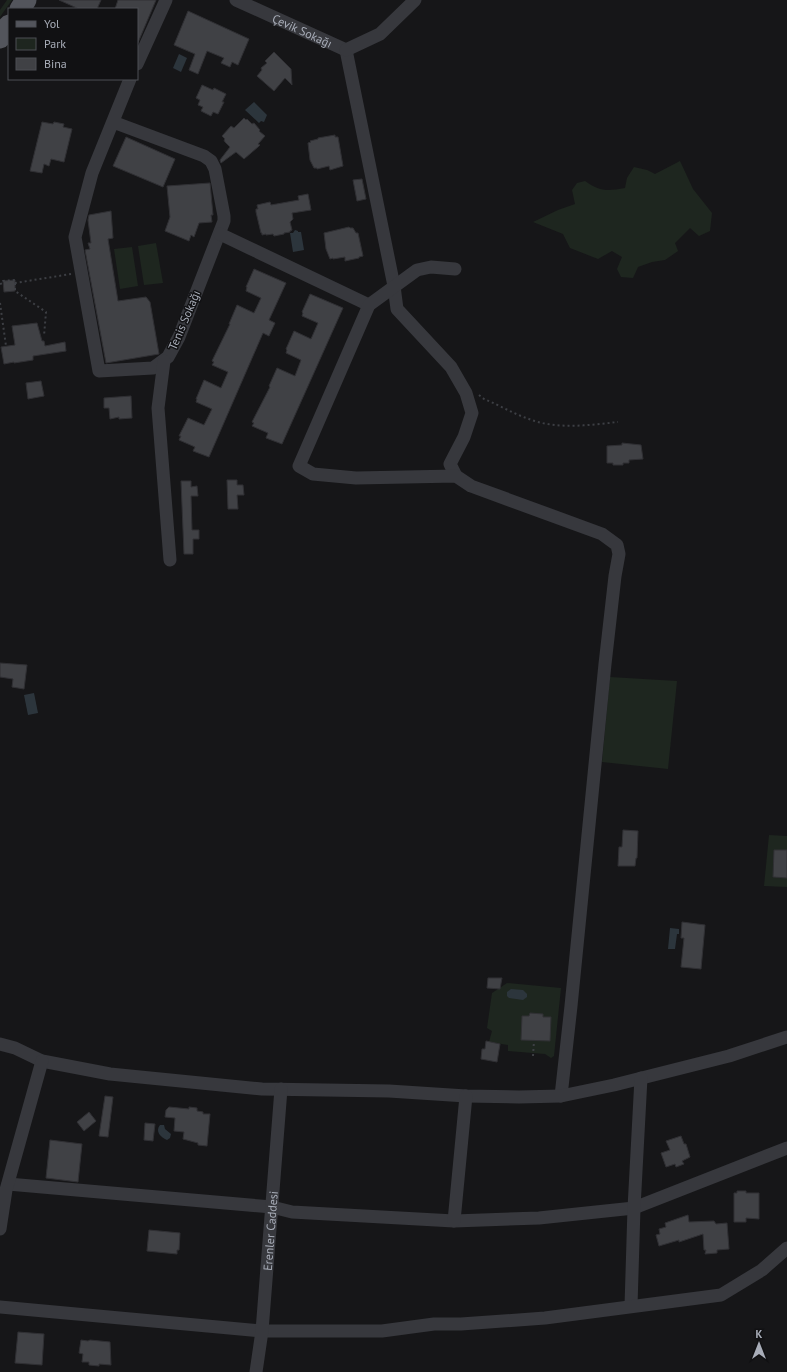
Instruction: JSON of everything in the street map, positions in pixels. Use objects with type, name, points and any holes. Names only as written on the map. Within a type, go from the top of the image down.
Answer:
[{"type":"main road","points":[[0,38],[8,26]]},
{"type":"street","points":[[138,62],[166,0]]},
{"type":"street","name":"Çevik Sokağı","points":[[236,0],[346,50]]},
{"type":"street","points":[[415,0],[380,34],[346,50],[394,286],[397,309],[451,367],[466,393],[472,413],[464,437],[450,464],[456,476],[471,486],[602,534],[617,545],[619,554],[605,664],[561,1096]]},
{"type":"street","name":"Tenis Sokağı","points":[[112,122],[204,156],[211,162],[215,169],[224,216],[224,222],[220,234],[179,337],[168,357],[153,368],[99,371],[75,237],[92,173],[112,122],[130,80]]},
{"type":"street","points":[[220,234],[369,305]]},
{"type":"street","points":[[455,269],[431,268],[417,270],[369,305],[299,466],[313,474],[356,478],[456,476]]},
{"type":"street","points":[[164,361],[158,408],[170,560]]},
{"type":"street","points":[[0,1044],[14,1048],[42,1061],[110,1074],[262,1089],[519,1097],[561,1096],[614,1085],[729,1056],[787,1037]]},
{"type":"street","points":[[0,1229],[8,1184],[42,1061]]},
{"type":"street","points":[[631,1306],[634,1208],[641,1078]]},
{"type":"street","name":"Erenler Caddesi","points":[[256,1372],[262,1331],[281,1089]]},
{"type":"street","points":[[454,1221],[466,1096]]},
{"type":"street","points":[[8,1184],[272,1207],[292,1212],[454,1221],[539,1218],[634,1208],[787,1148]]},
{"type":"street","points":[[0,1307],[262,1331],[382,1331],[434,1324],[461,1324],[545,1318],[721,1295],[762,1270],[787,1248]]},
{"type":"path","points":[[15,283],[81,272]]},
{"type":"path","points":[[0,284],[4,283],[3,281],[15,280],[15,291],[46,312],[44,336]]},
{"type":"path","points":[[0,303],[6,346]]},
{"type":"path","points":[[466,393],[475,393],[484,399],[529,420],[555,425],[588,425],[618,422]]},
{"type":"path","points":[[533,1056],[534,1041]]},
{"type":"green space","points":[[7,0],[12,0],[0,17],[0,10]]},
{"type":"green space","points":[[680,161],[693,189],[712,213],[710,231],[699,236],[690,228],[675,243],[678,251],[665,260],[652,262],[638,267],[633,278],[621,277],[617,269],[622,257],[612,251],[598,259],[570,248],[563,234],[533,222],[575,204],[572,190],[577,183],[585,181],[590,185],[604,190],[625,188],[627,178],[634,167],[647,170],[655,174]]},
{"type":"green space","points":[[156,243],[163,283],[144,285],[138,246]]},
{"type":"green space","points":[[132,247],[138,286],[120,289],[114,249]]},
{"type":"green space","points":[[610,677],[677,681],[668,769],[602,762]]},
{"type":"green space","points":[[769,835],[787,836],[787,850],[774,850],[773,877],[787,878],[787,887],[764,886]]},
{"type":"green space","points":[[507,983],[561,988],[554,1056],[551,1058],[545,1054],[508,1051],[508,1045],[489,1042],[492,1031],[487,1028],[492,993]]},
{"type":"shaded area","points":[[179,54],[187,58],[181,72],[173,68]]},
{"type":"shaded area","points":[[254,102],[267,115],[264,122],[261,121],[259,123],[245,110]]},
{"type":"shaded area","points":[[295,230],[301,232],[304,250],[293,252],[290,233],[293,233]]},
{"type":"shaded area","points":[[34,693],[38,713],[28,715],[24,695]]},
{"type":"shaded area","points":[[670,928],[679,929],[675,949],[668,949]]},
{"type":"shaded area","points":[[511,989],[523,990],[527,994],[527,997],[523,1000],[509,998],[507,996],[507,992]]},
{"type":"shaded area","points":[[160,1125],[164,1125],[165,1129],[171,1134],[170,1138],[167,1140],[158,1132]]},
{"type":"building","points":[[59,0],[101,0],[97,8],[77,8]]},
{"type":"building","points":[[118,0],[156,0],[138,43],[138,8],[115,8]]},
{"type":"building","points":[[188,11],[249,39],[238,65],[232,62],[230,67],[221,63],[224,58],[207,51],[198,74],[189,70],[195,54],[174,45]]},
{"type":"building","points":[[274,52],[291,69],[292,85],[285,78],[274,91],[257,76],[262,70],[261,68],[267,63],[265,61]]},
{"type":"building","points":[[202,85],[213,90],[214,88],[226,94],[218,114],[213,112],[211,116],[201,111],[203,107],[198,105],[200,100],[196,98]]},
{"type":"building","points":[[244,118],[252,124],[254,123],[260,130],[259,131],[265,136],[258,144],[260,145],[244,159],[236,152],[221,163],[220,160],[230,147],[222,136],[231,126],[234,128]]},
{"type":"building","points":[[42,122],[64,124],[63,127],[72,129],[64,162],[51,159],[49,166],[44,164],[42,173],[30,171]]},
{"type":"building","points":[[335,135],[335,137],[338,137],[343,166],[330,170],[329,166],[317,169],[314,168],[310,160],[308,143],[318,138]]},
{"type":"building","points":[[126,137],[175,159],[163,187],[113,166]]},
{"type":"building","points":[[362,179],[366,199],[357,201],[353,180]]},
{"type":"building","points":[[210,183],[213,215],[211,215],[212,222],[199,223],[194,237],[191,235],[189,241],[165,231],[170,217],[167,186]]},
{"type":"building","points":[[308,194],[311,210],[292,213],[293,219],[290,222],[292,230],[290,232],[274,236],[273,234],[262,235],[256,212],[256,209],[258,209],[257,205],[270,202],[271,205],[299,200],[298,196]]},
{"type":"building","points":[[111,211],[113,238],[108,239],[118,301],[146,297],[150,302],[159,354],[106,363],[85,250],[90,249],[88,243],[91,243],[88,220],[89,215]]},
{"type":"building","points":[[349,227],[353,228],[356,233],[358,233],[363,256],[345,261],[345,257],[330,259],[326,249],[324,233]]},
{"type":"building","points":[[254,269],[286,283],[269,320],[275,323],[269,336],[263,333],[209,457],[193,451],[195,447],[179,440],[181,436],[179,436],[188,418],[204,425],[212,409],[196,402],[196,399],[204,380],[221,388],[228,372],[212,365],[214,362],[212,361],[230,324],[237,305],[254,313],[261,298],[246,291],[246,287]]},
{"type":"building","points":[[15,280],[15,291],[4,292],[3,281]]},
{"type":"building","points":[[310,294],[343,308],[282,444],[266,438],[268,433],[252,426],[254,423],[252,422],[270,387],[269,386],[277,368],[295,376],[301,360],[286,353],[286,349],[294,331],[311,339],[318,323],[302,316],[302,312]]},
{"type":"building","points":[[37,323],[45,346],[65,342],[66,351],[33,356],[33,360],[4,364],[1,347],[15,345],[12,326]]},
{"type":"building","points":[[41,381],[44,396],[28,399],[26,383]]},
{"type":"building","points":[[131,396],[132,418],[119,419],[119,417],[110,419],[109,408],[104,408],[104,398]]},
{"type":"building","points":[[622,443],[641,445],[643,459],[629,460],[629,463],[623,463],[623,465],[613,465],[613,463],[607,463],[607,446],[622,445]]},
{"type":"building","points":[[227,480],[237,480],[237,485],[243,485],[244,495],[237,495],[238,509],[228,509]]},
{"type":"building","points":[[181,481],[191,481],[191,487],[197,486],[198,496],[191,496],[192,530],[199,530],[199,539],[193,539],[193,554],[184,554]]},
{"type":"building","points":[[0,663],[27,665],[24,689],[12,687],[13,679],[0,677]]},
{"type":"building","points":[[623,830],[638,831],[637,858],[635,866],[618,866],[619,847],[622,847]]},
{"type":"building","points":[[774,850],[787,850],[787,878],[773,877]]},
{"type":"building","points":[[682,922],[705,925],[701,969],[681,967],[684,938],[681,938]]},
{"type":"building","points":[[488,978],[502,978],[500,989],[487,988]]},
{"type":"building","points":[[530,1013],[543,1014],[543,1017],[551,1017],[550,1041],[521,1040],[522,1016],[529,1016]]},
{"type":"building","points":[[486,1041],[500,1044],[497,1062],[481,1059],[482,1049],[485,1049]]},
{"type":"building","points":[[105,1096],[113,1097],[108,1137],[99,1136]]},
{"type":"building","points":[[169,1107],[189,1109],[189,1107],[197,1108],[197,1111],[203,1112],[203,1114],[210,1114],[207,1146],[198,1145],[198,1143],[183,1139],[184,1132],[174,1131],[175,1118],[165,1117],[166,1110]]},
{"type":"building","points":[[89,1112],[96,1121],[84,1131],[77,1122]]},
{"type":"building","points":[[145,1123],[155,1124],[153,1141],[144,1140]]},
{"type":"building","points":[[681,1136],[684,1144],[686,1144],[690,1157],[682,1161],[684,1164],[676,1167],[675,1164],[666,1167],[661,1153],[670,1150],[666,1141]]},
{"type":"building","points":[[50,1140],[82,1144],[78,1182],[46,1178]]},
{"type":"building","points":[[737,1191],[759,1193],[759,1219],[746,1218],[746,1222],[734,1222],[734,1193],[737,1193]]},
{"type":"building","points":[[688,1215],[689,1222],[714,1221],[716,1224],[727,1223],[729,1249],[717,1250],[717,1253],[705,1254],[706,1250],[704,1250],[703,1234],[679,1242],[679,1240],[659,1246],[656,1235],[660,1234],[659,1229],[666,1227],[665,1223]]},
{"type":"building","points":[[149,1230],[180,1233],[179,1250],[177,1250],[177,1254],[147,1251]]},
{"type":"building","points":[[18,1332],[44,1334],[42,1365],[15,1363]]},
{"type":"building","points":[[81,1340],[110,1342],[111,1365],[89,1365],[89,1362],[82,1362],[83,1354],[79,1353]]}]
